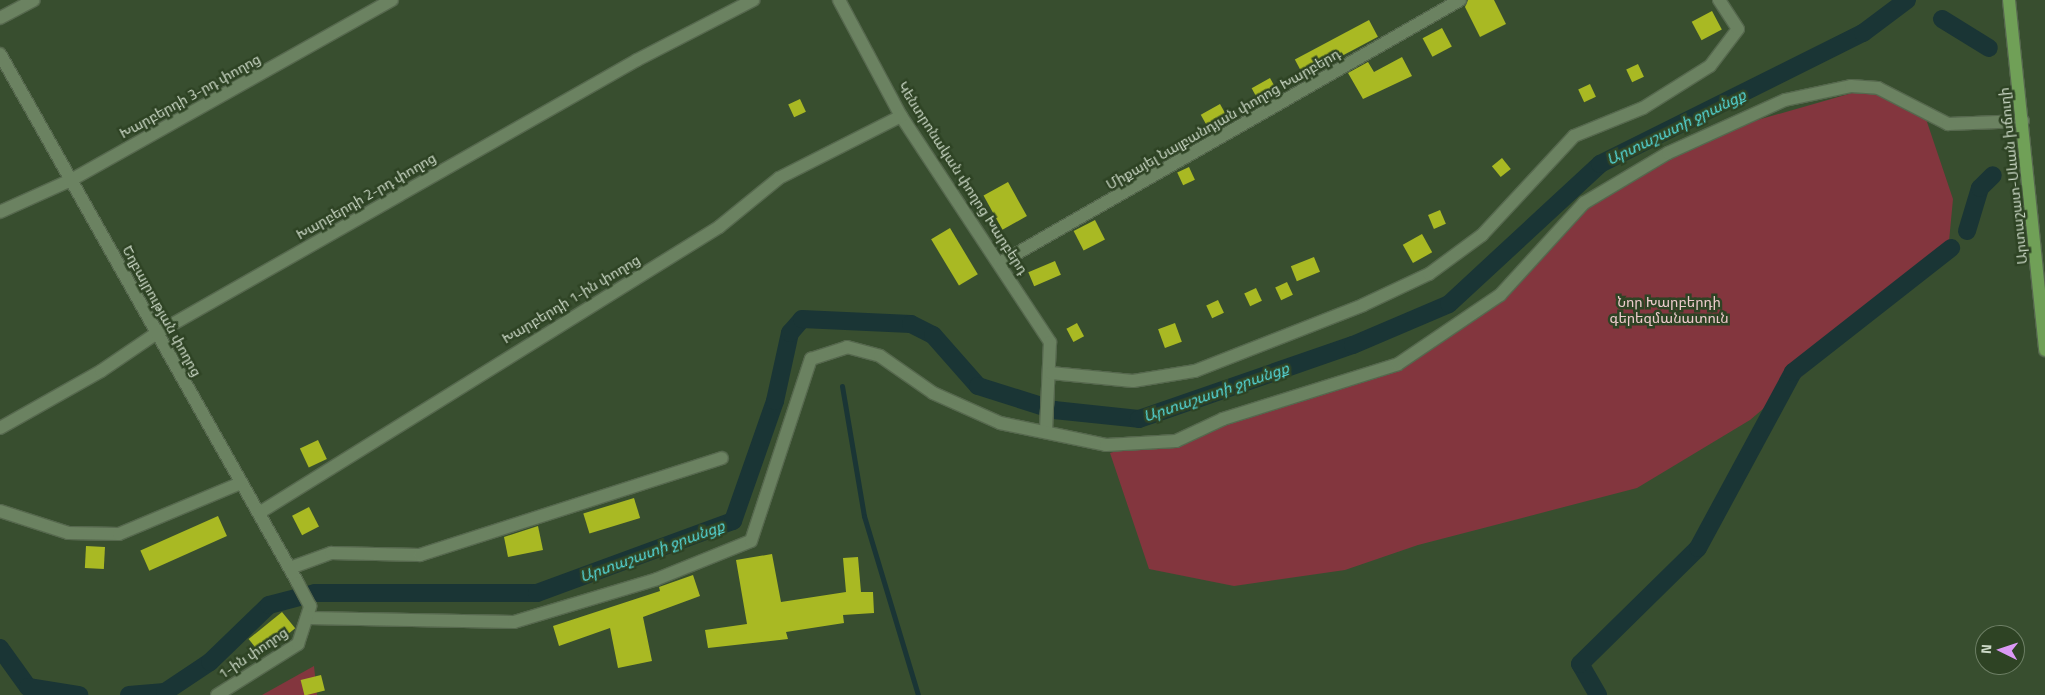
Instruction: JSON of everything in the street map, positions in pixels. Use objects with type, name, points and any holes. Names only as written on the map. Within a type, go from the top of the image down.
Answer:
[{"type":"main road","name":"Արտաշատ-Սևան խճուղի","points":[[2010,0],[2045,350]]},
{"type":"street","points":[[0,18],[34,0]]},
{"type":"street","name":"Խարբերդի 3-րդ փողոց","points":[[0,212],[71,180],[392,0]]},
{"type":"street","name":"Խարբերդի 2-րդ փողոց","points":[[0,428],[101,371],[157,333],[628,65],[753,0]]},
{"type":"street","name":"Կենտրոնական փողոց Խարբերդ","points":[[839,0],[901,116],[1000,263],[1050,342],[1051,373],[1046,431]]},
{"type":"street","name":"Միքայել Նալբանդյան փողոց Խարբերդ","points":[[1000,263],[1460,0]]},
{"type":"street","points":[[1051,373],[1133,381],[1195,371],[1314,326],[1429,274],[1482,235],[1574,136],[1643,108],[1710,66],[1738,29],[1719,0]]},
{"type":"street","name":"Եղբայրության փողոց","points":[[0,54],[290,568],[310,612]]},
{"type":"street","points":[[310,612],[514,622],[657,579],[751,541],[811,359],[847,347],[880,356],[932,393],[1000,423],[1046,431],[1106,445],[1176,441],[1223,419],[1398,364],[1500,295],[1584,203],[1668,153],[1785,100],[1851,86],[1878,88],[1948,124],[2023,121]]},
{"type":"street","name":"Խարբերդի 1-ին փողոց","points":[[259,513],[719,227],[779,178],[901,116]]},
{"type":"street","points":[[290,568],[331,553],[420,556],[722,458]]},
{"type":"street","points":[[0,511],[68,533],[119,534],[241,483]]},
{"type":"street","name":"1-ին փողոց","points":[[218,695],[298,644],[310,612]]},
{"type":"green space","name":"Նոր Խարբերդի գերեզմանատուն","points":[[1866,89],[1926,119],[1953,199],[1948,252],[1750,420],[1637,488],[1418,545],[1345,570],[1234,586],[1149,569],[1110,453],[1369,378],[1498,303],[1580,202],[1747,123]]},
{"type":"green space","points":[[314,666],[317,695],[262,695]]},
{"type":"building","points":[[1468,0],[1494,0],[1506,24],[1480,37],[1465,7]]},
{"type":"building","points":[[1712,11],[1722,30],[1702,40],[1692,22]]},
{"type":"building","points":[[1369,20],[1378,37],[1304,76],[1295,59]]},
{"type":"building","points":[[1442,28],[1452,47],[1432,57],[1423,38]]},
{"type":"building","points":[[1402,57],[1412,76],[1363,99],[1348,73],[1368,62],[1374,72]]},
{"type":"building","points":[[1638,64],[1644,77],[1632,82],[1626,69]]},
{"type":"building","points":[[1270,78],[1279,94],[1260,104],[1252,88]]},
{"type":"building","points":[[1590,84],[1596,97],[1584,102],[1578,89]]},
{"type":"building","points":[[800,99],[806,112],[794,117],[788,104]]},
{"type":"building","points":[[1220,104],[1230,122],[1211,133],[1201,115]]},
{"type":"building","points":[[1502,158],[1511,169],[1501,177],[1492,166]]},
{"type":"building","points":[[1189,167],[1195,180],[1183,185],[1177,172]]},
{"type":"building","points":[[1008,182],[1027,216],[1002,230],[984,196]]},
{"type":"building","points":[[1440,210],[1446,224],[1434,229],[1428,215]]},
{"type":"building","points":[[1095,220],[1105,240],[1084,250],[1074,231]]},
{"type":"building","points":[[950,228],[978,274],[959,286],[931,239]]},
{"type":"building","points":[[1422,234],[1432,252],[1413,263],[1403,245]]},
{"type":"building","points":[[1314,257],[1320,272],[1297,281],[1291,266]]},
{"type":"building","points":[[1055,261],[1061,275],[1034,286],[1028,272]]},
{"type":"building","points":[[1287,282],[1293,295],[1281,300],[1275,287]]},
{"type":"building","points":[[1256,288],[1262,301],[1250,306],[1244,293]]},
{"type":"building","points":[[1218,300],[1224,313],[1212,318],[1206,305]]},
{"type":"building","points":[[1077,323],[1084,336],[1073,342],[1066,329]]},
{"type":"building","points":[[1175,323],[1182,342],[1165,348],[1158,329]]},
{"type":"building","points":[[318,440],[327,459],[309,467],[300,448]]},
{"type":"building","points":[[634,498],[640,518],[589,534],[583,513]]},
{"type":"building","points":[[309,507],[319,527],[302,535],[292,516]]},
{"type":"building","points":[[218,516],[227,536],[149,571],[140,551]]},
{"type":"building","points":[[538,526],[543,550],[508,557],[504,537]]},
{"type":"building","points":[[86,546],[105,547],[104,569],[85,568]]},
{"type":"building","points":[[772,554],[781,602],[846,592],[843,558],[858,557],[861,592],[873,592],[874,613],[843,615],[844,623],[786,632],[788,639],[708,648],[705,630],[747,624],[736,560]]},
{"type":"building","points":[[693,575],[700,596],[643,617],[652,661],[618,668],[610,628],[559,646],[553,626],[660,591],[659,587]]},
{"type":"building","points":[[282,612],[295,628],[262,655],[249,639]]},
{"type":"building","points":[[321,675],[325,691],[304,695],[301,680]]},
{"type":"waterway","name":"Արտաշատի ջրանցք","points":[[129,695],[165,692],[210,662],[269,605],[315,593],[537,593],[733,521],[775,401],[790,333],[802,319],[911,324],[933,335],[978,386],[1054,410],[1139,419],[1353,345],[1449,304],[1600,164],[1863,33],[1907,0]]},
{"type":"waterway","points":[[1942,19],[1989,48]]},
{"type":"waterway","points":[[1967,231],[1980,188],[1993,175]]},
{"type":"waterway","points":[[1598,695],[1580,664],[1698,548],[1793,372],[1951,248]]},
{"type":"waterway","points":[[842,386],[864,516],[918,695]]},
{"type":"waterway","name":"Արտաշատի ջրանցք","points":[[0,648],[28,687],[79,695]]}]
